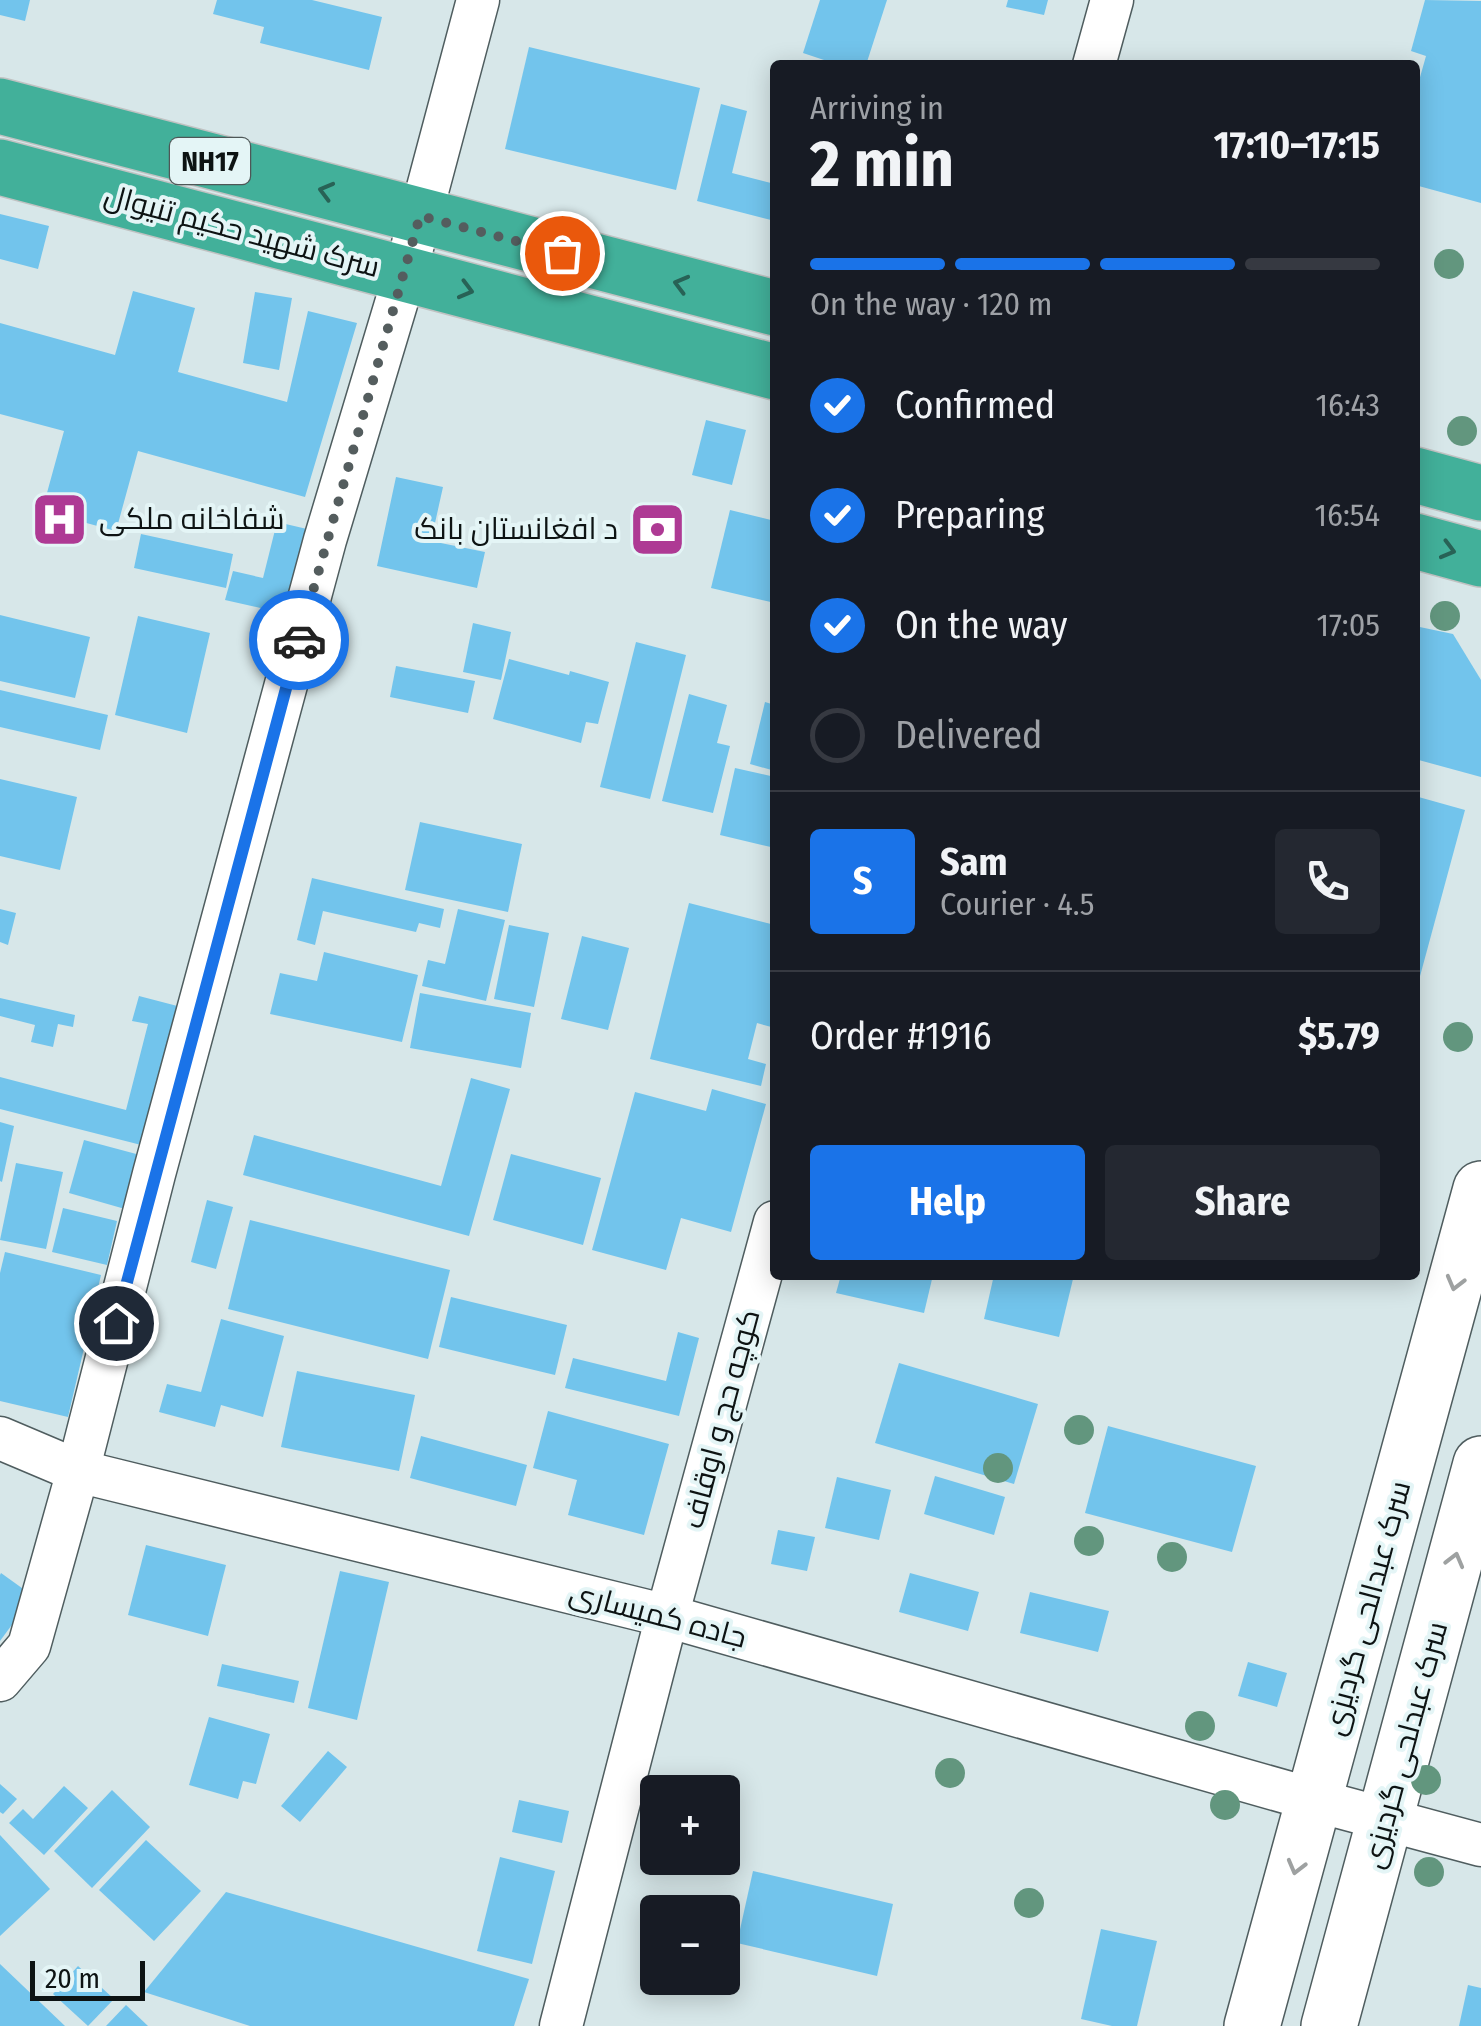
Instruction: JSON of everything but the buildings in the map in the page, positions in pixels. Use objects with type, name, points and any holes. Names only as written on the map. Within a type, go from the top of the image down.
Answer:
[{"type":"highway","name":"سرک شهید حکیم تنیوال","points":[[0,106],[770,307]]},
{"type":"highway","name":"سرک شهید حکیم تنیوال","points":[[0,167],[770,371]]},
{"type":"highway","points":[[1420,476],[1481,492]]},
{"type":"highway","points":[[1420,543],[1481,559]]},
{"type":"main road","name":"سرک عبدالحی گردیزی","points":[[1252,2026],[1481,1189]]},
{"type":"main road","name":"سرک عبدلحی گردیزی","points":[[1329,2026],[1481,1464]]},
{"type":"street","points":[[0,1680],[29,1646],[315,579],[405,274],[478,0]]},
{"type":"street","points":[[1095,60],[1112,0]]},
{"type":"street","name":"کوچه حج و اوقاف","points":[[562,2026],[667,1616],[770,1240]]},
{"type":"street","name":"جاده کمیساری","points":[[0,1438],[78,1471],[667,1616],[1481,1845]]},
{"type":"way so far","points":[[299,640],[420,216],[562,253]]},
{"type":"place","name":"شفاخانه ملکی","points":[[60,519]]},
{"type":"place","name":"د افغانستان بانک","points":[[657,529]]},
{"type":"route","points":[[116,1323],[299,640]]}]
